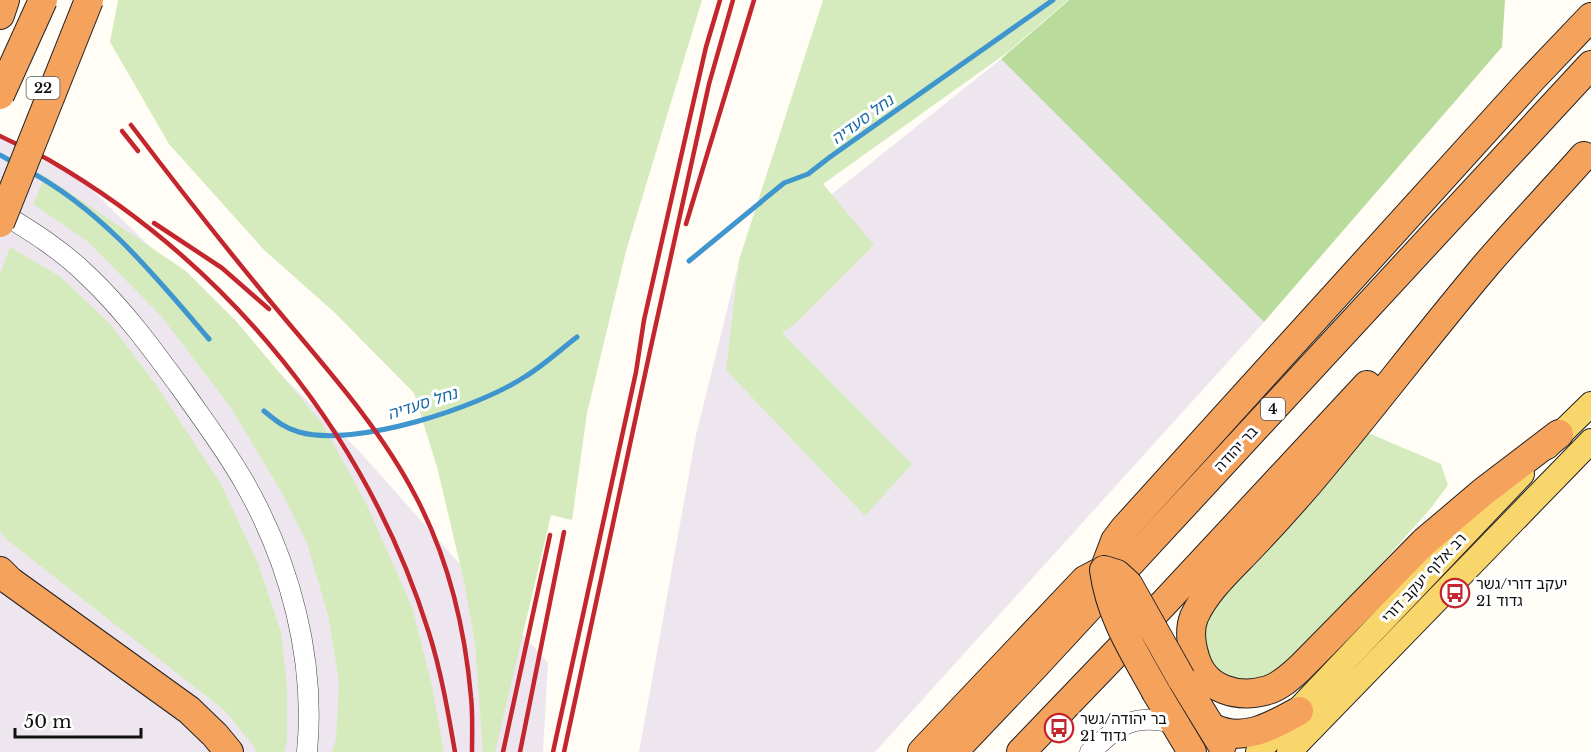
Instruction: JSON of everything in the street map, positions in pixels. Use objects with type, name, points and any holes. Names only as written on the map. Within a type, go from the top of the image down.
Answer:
[{"type":"highway","points":[[0,15],[5,0]]},
{"type":"highway","name":"22","points":[[0,95],[43,0]]},
{"type":"highway","points":[[0,223],[88,0]]},
{"type":"highway","name":"22","points":[[0,177],[88,0]]},
{"type":"highway","points":[[1192,752],[1128,642],[1112,609],[1104,570],[1115,541],[1530,81],[1591,17]]},
{"type":"highway","name":"בר יהודה","points":[[953,752],[1591,65]]},
{"type":"highway","points":[[1559,434],[1483,492],[1424,542],[1282,684],[1269,690],[1251,693],[1235,692],[1211,684],[1197,666],[1191,639],[1194,618],[1218,582],[1310,482],[1487,264],[1588,152]]},
{"type":"highway","points":[[1021,752],[1167,601],[1489,253],[1588,152]]},
{"type":"highway","points":[[922,752],[1085,580],[1104,570],[1117,574],[1128,584],[1219,740],[1227,734],[1250,733],[1274,725],[1299,711]]},
{"type":"highway","points":[[0,571],[10,581],[189,710],[229,752]]},
{"type":"main road","name":"רב אלוף יעקב דורי","points":[[1258,752],[1559,434],[1591,405]]},
{"type":"main road","name":"רב אלוף יעקב דורי","points":[[1289,752],[1591,441]]},
{"type":"street","points":[[0,212],[42,238],[88,275],[158,356],[244,482],[269,533],[285,575],[300,632],[310,710],[307,752]]},
{"type":"street","points":[[1090,752],[1112,732],[1130,722],[1145,719],[1174,723]]},
{"type":"shaded area","points":[[1001,59],[1264,322],[875,752],[639,752],[696,435],[737,270]]},
{"type":"shaded area","points":[[0,138],[82,180],[360,452],[548,663],[543,752],[0,752]]},
{"type":"green space","points":[[118,0],[702,0],[626,251],[587,413],[572,520],[551,515],[495,752],[483,752],[475,643],[464,581],[437,467],[414,393],[334,312],[264,250],[169,144],[110,42]]},
{"type":"green space","points":[[823,0],[1068,0],[1008,52],[823,184],[874,245],[795,324],[782,333],[912,464],[865,516],[726,370],[739,260]]},
{"type":"green space","points":[[1069,0],[1505,0],[1502,47],[1264,322],[1001,59]]},
{"type":"green space","points":[[45,176],[186,271],[235,320],[322,423],[366,503],[412,607],[432,686],[444,752],[332,752],[336,739],[339,682],[328,615],[307,543],[282,493],[231,408],[161,316],[87,241],[33,204]]},
{"type":"green space","points":[[10,247],[61,277],[112,326],[157,386],[221,484],[258,563],[281,632],[287,685],[287,742],[284,752],[256,752],[253,745],[224,710],[6,539],[0,531],[0,274]]},
{"type":"green space","points":[[1366,432],[1441,464],[1448,485],[1431,508],[1301,654],[1272,681],[1242,686],[1201,663],[1206,607]]},
{"type":"waterway","name":"נחל סעדיה","points":[[689,261],[784,183],[808,174],[1053,0]]},
{"type":"waterway","name":"נחל סעדיה","points":[[0,155],[16,164]]},
{"type":"waterway","name":"נחל סעדיה","points":[[29,171],[81,205],[127,246],[209,339]]},
{"type":"waterway","name":"נחל סעדיה","points":[[264,411],[289,428],[323,436],[382,430],[448,412],[505,388],[539,367],[577,337]]},
{"type":"railway","points":[[553,752],[636,372],[644,320],[706,47],[720,0]]},
{"type":"railway","points":[[564,752],[709,84],[733,0]]},
{"type":"railway","points":[[686,224],[754,0]]},
{"type":"railway","points":[[131,125],[256,284],[351,398],[402,471],[437,544],[453,594],[468,671],[472,752]]},
{"type":"railway","points":[[122,131],[138,151]]},
{"type":"railway","points":[[0,136],[49,160],[114,202],[175,250],[232,303],[283,361],[329,423],[369,490],[402,560],[433,647],[455,752]]},
{"type":"railway","points":[[154,223],[222,268],[269,309]]},
{"type":"railway","points":[[520,752],[564,532]]},
{"type":"railway","points":[[503,752],[550,535]]},
{"type":"place","name":"יעקב דורי/גשר גדוד 21","points":[[1455,593]]},
{"type":"place","name":"בר יהודה/גשר גדוד 21","points":[[1059,728]]}]
